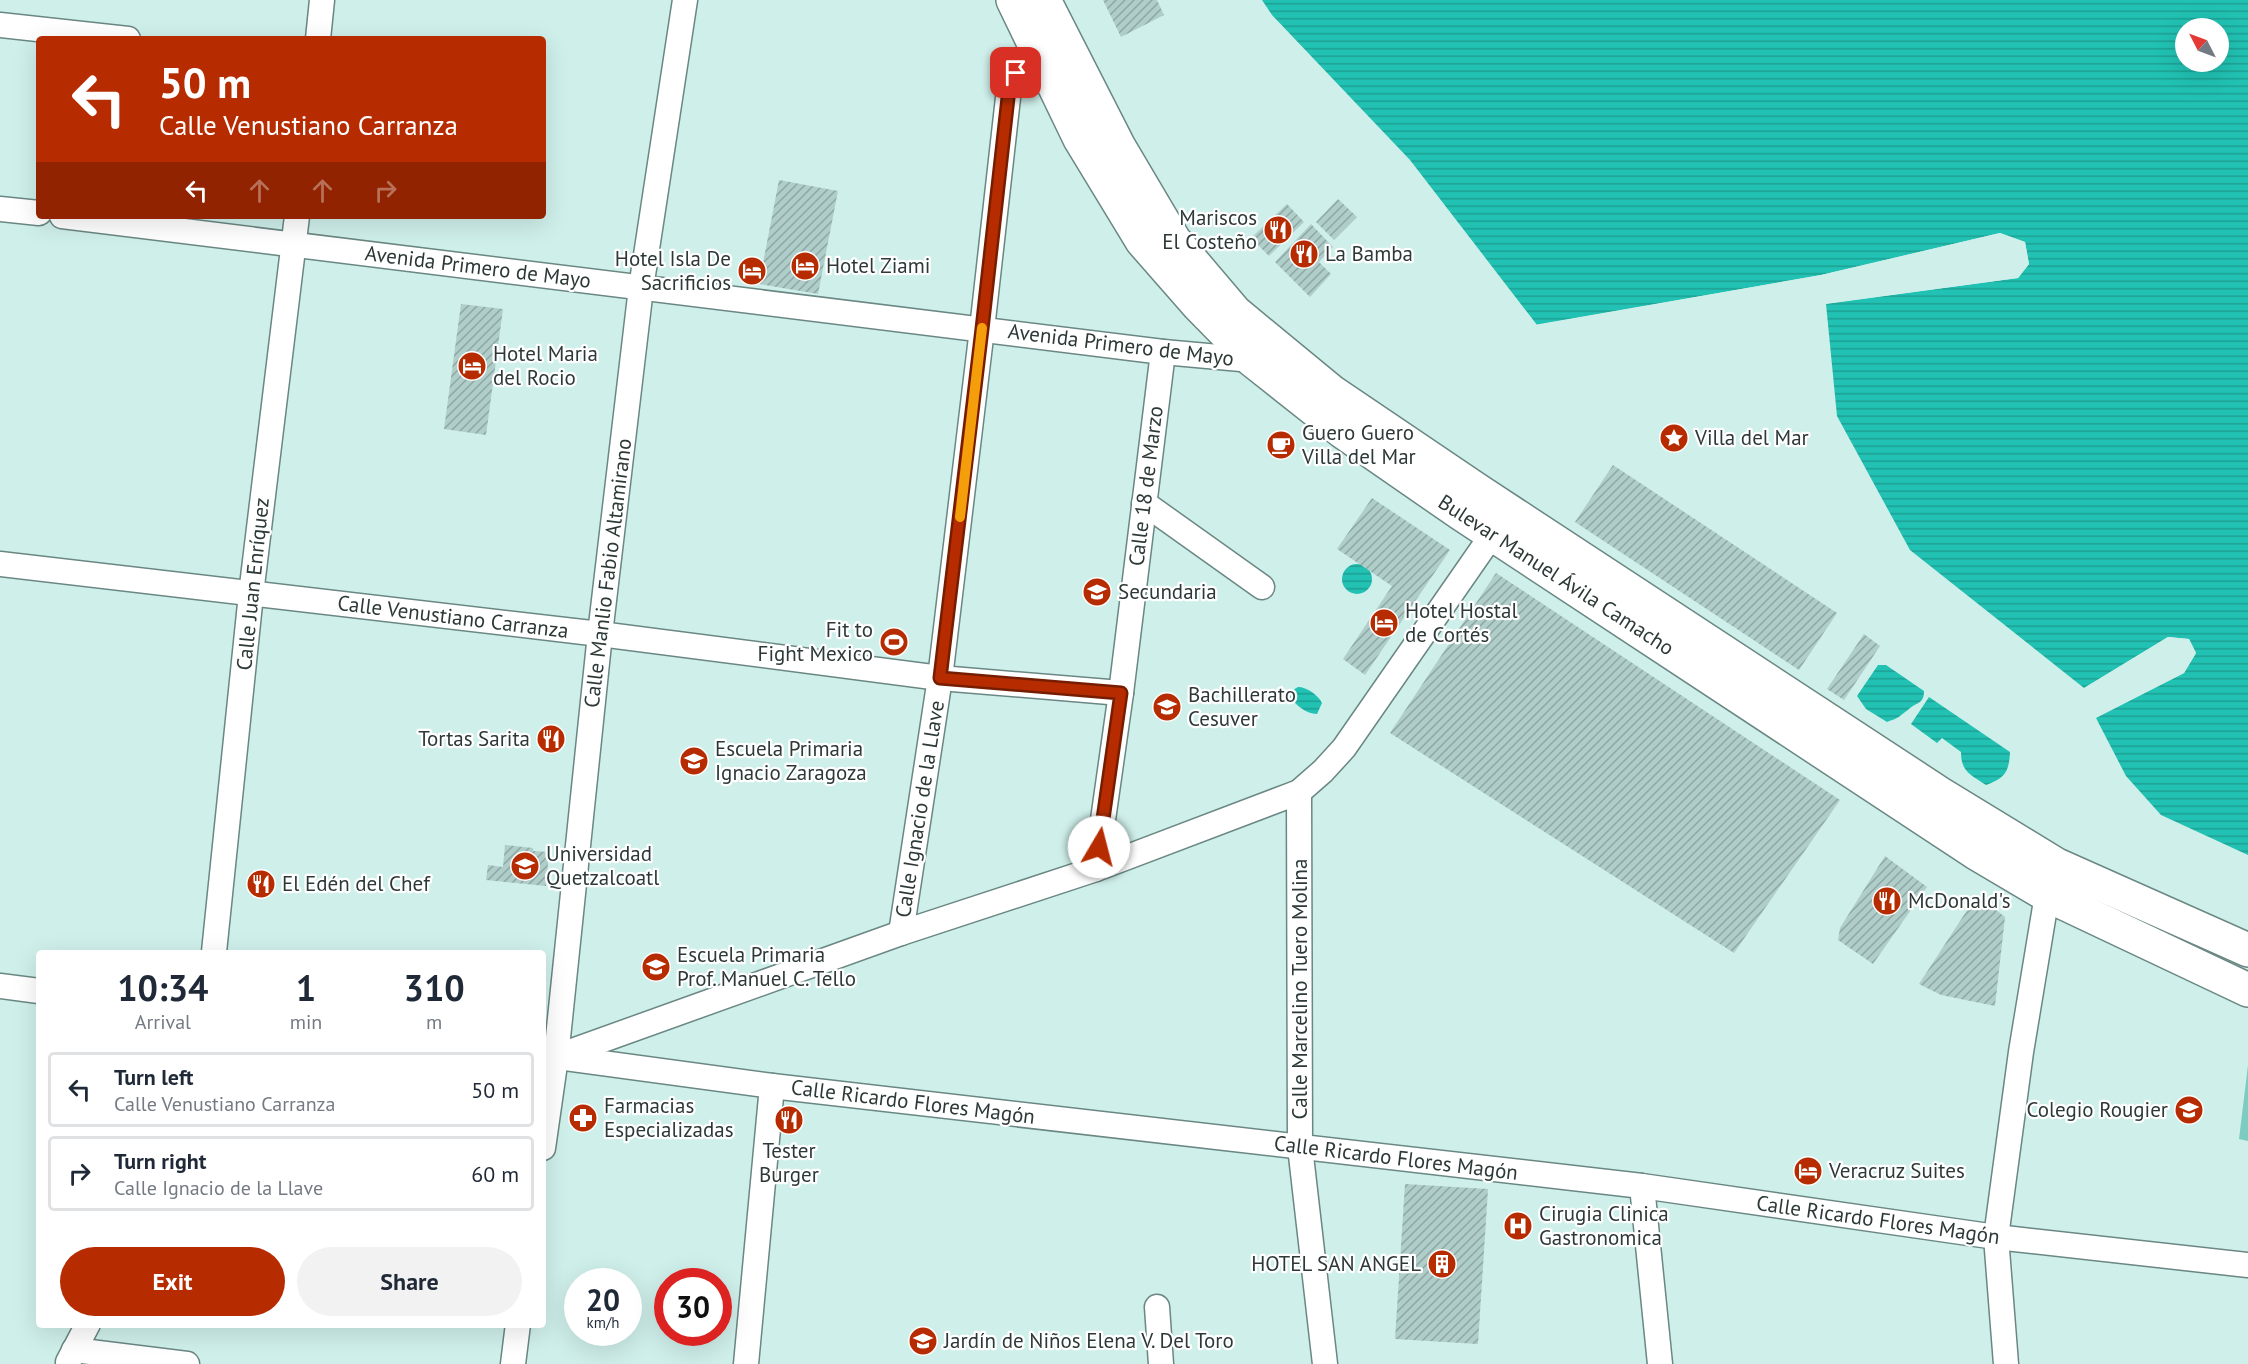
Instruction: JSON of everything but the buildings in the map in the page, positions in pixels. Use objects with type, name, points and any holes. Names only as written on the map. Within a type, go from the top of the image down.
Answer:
[{"type":"main road","name":"Bulevar Manuel Ávila Camacho","points":[[1013,0],[1080,139],[1142,241],[1197,305],[1252,360],[1343,432],[1492,535],[1976,853],[2047,896],[2248,990]]},
{"type":"main road","name":"Bulevar Manuel Ávila Camacho","points":[[1044,0],[1119,147],[1174,240],[1235,312],[1332,392],[1939,794],[2057,865],[2248,950]]},
{"type":"street","points":[[318,36],[322,0]]},
{"type":"street","name":"Calle Manlio Fabio Altamirano","points":[[546,1102],[549,1056],[641,288],[685,0]]},
{"type":"street","points":[[0,25],[101,36]]},
{"type":"street","name":"Calle Ignacio de la Llave","points":[[901,933],[940,678],[1009,89],[1024,62],[1038,53]]},
{"type":"street","points":[[0,208],[36,213]]},
{"type":"street","name":"Avenida Primero de Mayo","points":[[87,219],[1163,352],[1252,360]]},
{"type":"street","name":"Calle Juan Enríquez","points":[[214,950],[251,594],[297,219]]},
{"type":"street","name":"Calle 18 de Marzo","points":[[1096,869],[1121,693],[1163,352]]},
{"type":"street","points":[[1144,503],[1262,587]]},
{"type":"street","points":[[549,1056],[901,933],[1096,869],[1299,792],[1344,748],[1492,535]]},
{"type":"street","name":"Calle Venustiano Carranza","points":[[0,564],[600,634],[940,678],[1121,693]]},
{"type":"street","name":"Calle Marcelino Tuero Molina","points":[[1299,792],[1300,1147],[1325,1364]]},
{"type":"street","points":[[2006,1364],[1996,1237],[2021,1052],[2047,896],[2057,865]]},
{"type":"street","points":[[0,986],[36,991]]},
{"type":"street","name":"Calle Ricardo Flores Magón","points":[[549,1056],[772,1086],[1642,1186],[1996,1237],[2248,1266]]},
{"type":"street","points":[[746,1364],[772,1086]]},
{"type":"street","points":[[1642,1186],[1660,1364]]},
{"type":"street","points":[[1157,1307],[1161,1364]]},
{"type":"street","points":[[86,1328],[71,1357],[187,1364]]},
{"type":"street","points":[[513,1364],[518,1328]]},
{"type":"shaded area","points":[[1262,0],[2248,0],[2248,855],[2161,815],[2126,776],[2096,718],[2184,673],[2196,653],[2189,639],[2168,637],[2084,688],[1910,550],[1837,416],[1826,304],[2018,278],[2029,264],[2025,242],[2000,233],[1821,275],[1537,325],[1410,160],[1272,15]]},
{"type":"shaded area","points":[[1357,564],[1368,568],[1372,579],[1368,590],[1357,594],[1346,590],[1342,579],[1346,568]]},
{"type":"shaded area","points":[[1878,665],[1886,665],[1924,691],[1920,702],[1887,722],[1866,709],[1857,696]]},
{"type":"shaded area","points":[[1298,687],[1315,694],[1320,700],[1322,703],[1317,714],[1302,708],[1290,697],[1293,690]]},
{"type":"shaded area","points":[[1929,697],[2010,752],[2007,769],[2002,777],[1986,785],[1965,769],[1961,752],[1942,738],[1937,743],[1911,724]]},
{"type":"shaded area","points":[[2248,1065],[2248,1141],[2239,1139]]},
{"type":"pier","points":[[2000,233],[2025,242],[2029,264],[2018,278],[1823,304],[1825,301],[2017,275],[2026,263],[2022,244],[2000,236],[1822,278],[1538,328],[1534,325],[1821,275]]},
{"type":"pier","points":[[2168,637],[2189,639],[2196,653],[2184,673],[2093,719],[2095,715],[2182,670],[2192,653],[2187,642],[2169,640],[2085,690],[2081,690]]},
{"type":"slow traffic","points":[[960,517],[982,328]]},
{"type":"place","name":"Mariscos El Costeño","points":[[1278,230]]},
{"type":"place","name":"La Bamba","points":[[1304,254]]},
{"type":"place","name":"Hotel Ziami","points":[[805,266]]},
{"type":"place","name":"Hotel Isla De Sacrificios","points":[[752,271]]},
{"type":"place","name":"Hotel Maria del Rocio","points":[[472,366]]},
{"type":"place","name":"Villa del Mar","points":[[1674,438]]},
{"type":"place","name":"Guero Guero Villa del Mar","points":[[1281,445]]},
{"type":"place","name":"Secundaria","points":[[1097,592]]},
{"type":"place","name":"Hotel Hostal de Cortés","points":[[1384,623]]},
{"type":"place","name":"Fit to Fight Mexico","points":[[894,642]]},
{"type":"place","name":"Bachillerato Cesuver","points":[[1167,707]]},
{"type":"place","name":"Tortas Sarita","points":[[551,739]]},
{"type":"place","name":"Escuela Primaria Ignacio Zaragoza","points":[[694,761]]},
{"type":"place","name":"Universidad Quetzalcoatl","points":[[525,866]]},
{"type":"place","name":"El Edén del Chef","points":[[261,884]]},
{"type":"place","name":"McDonald's","points":[[1887,901]]},
{"type":"place","name":"Escuela Primaria Prof. Manuel C. Tello","points":[[656,967]]},
{"type":"place","name":"Colegio Rougier","points":[[2189,1110]]},
{"type":"place","name":"Farmacias Especializadas","points":[[583,1118]]},
{"type":"place","name":"Tester Burger","points":[[789,1120]]},
{"type":"place","name":"Veracruz Suites","points":[[1808,1171]]},
{"type":"place","name":"Cirugia Clinica Gastronomica","points":[[1518,1226]]},
{"type":"place","name":"HOTEL SAN ANGEL","points":[[1442,1264]]},
{"type":"place","name":"Jardín de Niños Elena V. Del Toro","points":[[923,1341]]},
{"type":"route","points":[[1016,73],[1009,89],[940,678],[1121,693],[1099,847]]}]
